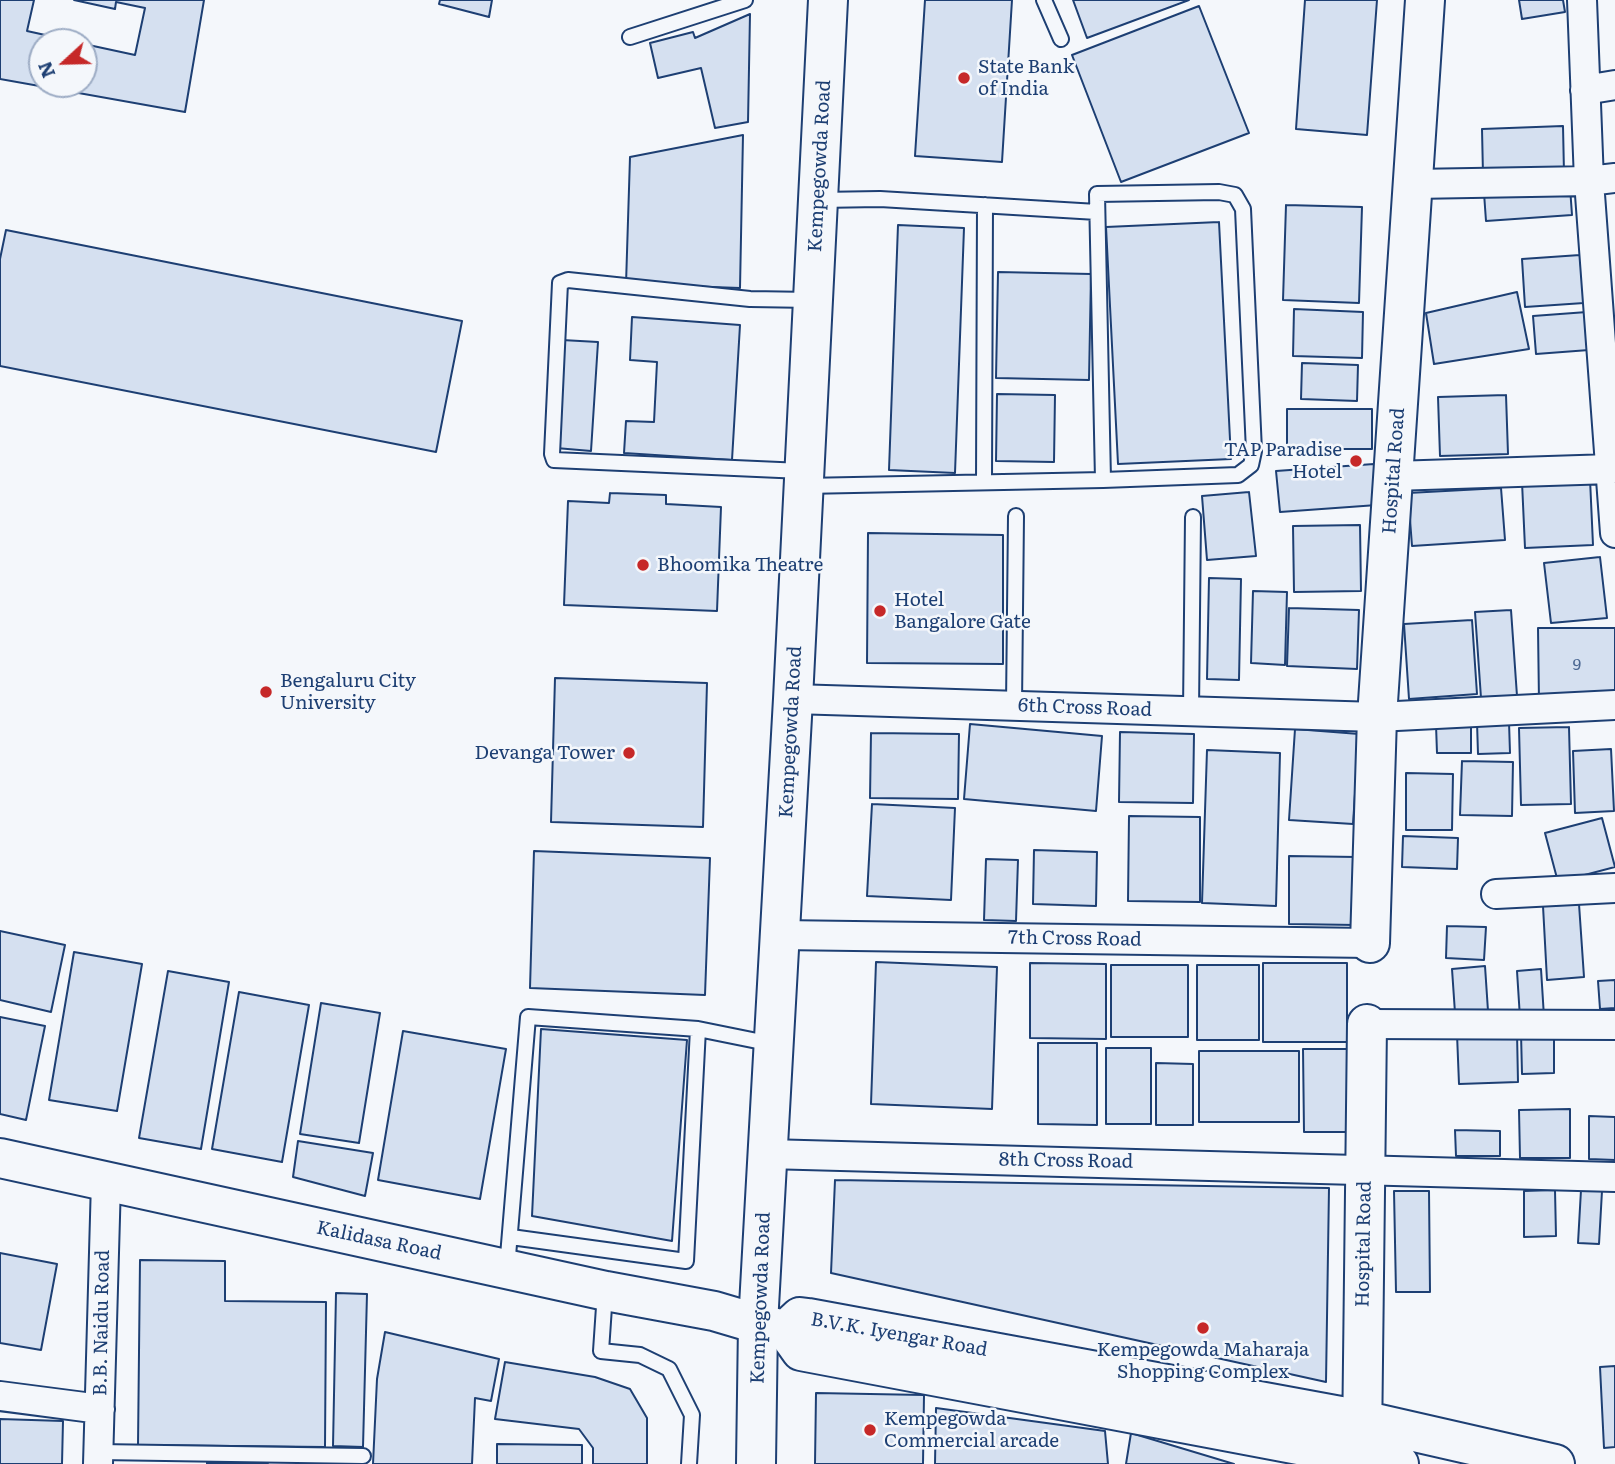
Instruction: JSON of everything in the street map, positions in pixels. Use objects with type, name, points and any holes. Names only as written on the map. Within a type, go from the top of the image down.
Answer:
[{"type":"street","name":"Kempegowda Road","points":[[756,1464],[772,1327],[767,1154],[828,0]]},
{"type":"street","name":"Hospital Road","points":[[1370,943],[1377,717],[1425,0]]},
{"type":"street","points":[[1582,0],[1586,90],[1602,180],[1615,533]]},
{"type":"street","points":[[1586,90],[1615,85]]},
{"type":"street","points":[[1413,184],[1602,180]]},
{"type":"street","points":[[1393,476],[1613,467]]},
{"type":"street","name":"6th Cross Road","points":[[793,699],[1377,717],[1615,705]]},
{"type":"street","points":[[1496,894],[1615,888]]},
{"type":"street","name":"7th Cross Road","points":[[780,935],[1370,943]]},
{"type":"street","name":"Hospital Road","points":[[1362,1447],[1367,1024]]},
{"type":"street","points":[[1367,1024],[1615,1026]]},
{"type":"street","name":"8th Cross Road","points":[[767,1154],[1615,1177]]},
{"type":"street","name":"Kalidasa Road","points":[[0,1158],[106,1182],[509,1253],[606,1291],[714,1311],[772,1327]]},
{"type":"street","name":"B.B. Naidu Road","points":[[99,1458],[106,1182]]},
{"type":"street","name":"B.V.K. Iyengar Road","points":[[772,1327],[800,1317],[808,1318],[1362,1447],[1555,1464]]},
{"type":"street","points":[[0,1396],[100,1409]]},
{"type":"street","name":"B.V.K. Iyengar Road","points":[[1362,1447],[1399,1464]]},
{"type":"lane","points":[[630,37],[745,0]]},
{"type":"lane","points":[[1044,0],[1061,39]]},
{"type":"lane","points":[[813,300],[750,299],[562,280],[559,296],[552,454],[554,460],[804,479],[984,482],[1103,480],[1238,475],[1251,465],[1254,451],[1243,209],[1235,195],[1219,192],[1097,194],[1103,480]]},
{"type":"lane","points":[[818,201],[880,200],[1097,212]]},
{"type":"lane","points":[[984,482],[985,205]]},
{"type":"lane","points":[[1014,705],[1016,516]]},
{"type":"lane","points":[[1191,711],[1193,517]]},
{"type":"lane","points":[[698,1030],[686,1261],[509,1253],[528,1017],[698,1030],[774,1045]]},
{"type":"lane","points":[[606,1291],[601,1351],[640,1355],[669,1369],[692,1415],[689,1464]]},
{"type":"lane","points":[[99,1458],[363,1456]]},
{"type":"building","points":[[0,0],[34,0],[27,31],[28,84],[0,79]]},
{"type":"building","points":[[74,0],[204,0],[185,112],[98,96],[98,47],[135,55],[145,8],[116,2],[115,9]]},
{"type":"building","points":[[440,0],[492,0],[489,17],[439,4]]},
{"type":"building","name":"State Bank of India","points":[[925,0],[1012,0],[1002,162],[915,156]]},
{"type":"building","points":[[1073,0],[1189,0],[1087,38]]},
{"type":"building","points":[[1305,0],[1377,0],[1367,135],[1296,129]]},
{"type":"building","points":[[1519,0],[1563,0],[1565,12],[1522,19]]},
{"type":"building","points":[[1199,6],[1249,133],[1121,182],[1072,55]]},
{"type":"building","points":[[750,14],[748,122],[715,128],[701,68],[658,78],[650,43],[693,32],[695,38]]},
{"type":"building","points":[[1563,126],[1564,173],[1483,175],[1482,129]]},
{"type":"building","points":[[743,135],[740,288],[626,284],[630,157]]},
{"type":"building","points":[[1570,187],[1572,215],[1486,221],[1484,193]]},
{"type":"building","points":[[1286,205],[1362,207],[1359,303],[1283,300]]},
{"type":"building","points":[[1219,222],[1231,459],[1118,464],[1106,227]]},
{"type":"building","points":[[898,225],[964,228],[955,473],[889,470]]},
{"type":"building","points":[[6,230],[462,321],[436,452],[0,366],[0,259]]},
{"type":"building","points":[[1580,255],[1584,303],[1525,307],[1522,259]]},
{"type":"building","points":[[998,272],[1091,274],[1089,380],[996,378]]},
{"type":"building","points":[[1517,292],[1529,349],[1434,364],[1426,313]]},
{"type":"building","points":[[1294,309],[1363,312],[1362,358],[1293,356]]},
{"type":"building","points":[[1587,312],[1589,350],[1536,354],[1533,316]]},
{"type":"building","points":[[632,317],[740,325],[732,460],[624,453],[626,421],[654,422],[657,362],[630,360]]},
{"type":"building","points":[[562,340],[598,342],[591,451],[556,448]]},
{"type":"building","points":[[1302,363],[1358,365],[1357,401],[1301,399]]},
{"type":"building","points":[[997,394],[1055,395],[1054,462],[996,461]]},
{"type":"building","points":[[1506,395],[1508,454],[1440,456],[1438,397]]},
{"type":"building","points":[[1287,409],[1372,409],[1372,449],[1287,449]]},
{"type":"building","points":[[1374,464],[1377,505],[1280,512],[1276,471]]},
{"type":"building","points":[[1590,479],[1593,545],[1525,548],[1522,482]]},
{"type":"building","points":[[1501,488],[1505,540],[1412,546],[1408,493]]},
{"type":"building","points":[[1249,492],[1256,556],[1207,560],[1202,496]]},
{"type":"building","points":[[610,493],[666,495],[666,504],[721,507],[717,611],[564,605],[568,501],[609,503]]},
{"type":"building","points":[[1360,525],[1361,591],[1294,592],[1293,526]]},
{"type":"building","points":[[868,533],[1003,535],[1003,664],[867,663]]},
{"type":"building","points":[[1600,557],[1607,618],[1551,623],[1544,563]]},
{"type":"building","points":[[1209,578],[1241,579],[1239,680],[1207,679]]},
{"type":"building","points":[[1253,591],[1287,592],[1285,665],[1251,663]]},
{"type":"building","points":[[1289,608],[1359,610],[1357,669],[1287,666]]},
{"type":"building","points":[[1511,610],[1517,696],[1481,698],[1475,612]]},
{"type":"building","points":[[1472,620],[1477,694],[1409,699],[1404,624]]},
{"type":"building","points":[[1538,628],[1615,628],[1615,701],[1539,702]]},
{"type":"building","name":"Devanga Tower","points":[[555,678],[707,683],[703,827],[551,822]]},
{"type":"building","points":[[1477,722],[1509,722],[1510,753],[1478,754]]},
{"type":"building","points":[[970,724],[1102,736],[1096,811],[964,799]]},
{"type":"building","points":[[1436,725],[1471,725],[1471,753],[1437,753]]},
{"type":"building","points":[[1569,727],[1571,804],[1521,805],[1519,728]]},
{"type":"building","points":[[1295,729],[1359,734],[1353,824],[1289,820]]},
{"type":"building","points":[[1120,732],[1194,734],[1193,803],[1119,802]]},
{"type":"building","points":[[871,733],[959,734],[958,799],[870,798]]},
{"type":"building","points":[[1611,749],[1614,811],[1575,813],[1573,751]]},
{"type":"building","points":[[1207,750],[1280,753],[1276,906],[1202,903]]},
{"type":"building","points":[[1462,761],[1513,762],[1512,816],[1460,815]]},
{"type":"building","points":[[1406,773],[1453,774],[1452,830],[1406,830]]},
{"type":"building","points":[[872,804],[955,808],[951,900],[867,896]]},
{"type":"building","points":[[1129,816],[1200,817],[1200,902],[1128,901]]},
{"type":"building","points":[[1602,818],[1615,867],[1558,882],[1545,833]]},
{"type":"building","points":[[1403,836],[1458,838],[1457,869],[1402,867]]},
{"type":"building","points":[[1034,850],[1097,852],[1096,906],[1033,904]]},
{"type":"building","points":[[534,851],[710,858],[705,995],[530,988]]},
{"type":"building","points":[[1289,856],[1357,857],[1356,925],[1289,924]]},
{"type":"building","points":[[986,859],[1018,860],[1016,921],[984,920]]},
{"type":"building","points":[[1579,904],[1584,977],[1547,980],[1543,906]]},
{"type":"building","points":[[1447,926],[1486,927],[1484,960],[1446,958]]},
{"type":"building","points":[[0,931],[65,945],[51,1012],[0,1000]]},
{"type":"building","points":[[74,952],[142,964],[117,1111],[49,1100]]},
{"type":"building","points":[[876,962],[997,967],[992,1109],[871,1104]]},
{"type":"building","points":[[1030,963],[1106,964],[1106,1039],[1030,1038]]},
{"type":"building","points":[[1263,963],[1347,963],[1347,1042],[1263,1042]]},
{"type":"building","points":[[1111,965],[1188,965],[1188,1037],[1111,1037]]},
{"type":"building","points":[[1197,965],[1259,965],[1259,1040],[1197,1040]]},
{"type":"building","points":[[1485,966],[1488,1011],[1455,1013],[1452,969]]},
{"type":"building","points":[[1541,969],[1544,1017],[1520,1018],[1517,971]]},
{"type":"building","points":[[168,971],[229,982],[201,1149],[139,1138]]},
{"type":"building","points":[[1615,980],[1615,1008],[1600,1009],[1598,981]]},
{"type":"building","points":[[239,992],[309,1005],[282,1162],[212,1149]]},
{"type":"building","points":[[321,1003],[380,1013],[359,1143],[300,1134]]},
{"type":"building","points":[[0,1017],[45,1026],[26,1120],[0,1114]]},
{"type":"building","points":[[541,1029],[687,1040],[672,1241],[532,1216]]},
{"type":"building","points":[[403,1031],[506,1049],[480,1199],[378,1180]]},
{"type":"building","points":[[1517,1032],[1518,1082],[1459,1084],[1457,1034]]},
{"type":"building","points":[[1554,1032],[1554,1073],[1522,1074],[1521,1033]]},
{"type":"building","points":[[1038,1043],[1097,1043],[1097,1125],[1038,1124]]},
{"type":"building","points":[[1106,1048],[1151,1048],[1151,1124],[1106,1124]]},
{"type":"building","points":[[1303,1049],[1351,1049],[1351,1132],[1304,1132]]},
{"type":"building","points":[[1199,1051],[1299,1051],[1299,1122],[1199,1122]]},
{"type":"building","points":[[1156,1063],[1193,1064],[1193,1125],[1156,1125]]},
{"type":"building","points":[[1570,1109],[1570,1158],[1520,1158],[1519,1110]]},
{"type":"building","points":[[1589,1116],[1615,1117],[1615,1160],[1589,1159]]},
{"type":"building","points":[[1455,1130],[1500,1131],[1500,1156],[1456,1156]]},
{"type":"building","points":[[298,1141],[373,1153],[365,1196],[293,1177]]},
{"type":"building","name":"Kempegowda Maharaja Shopping Complex","points":[[835,1180],[1329,1188],[1326,1382],[831,1273]]},
{"type":"building","points":[[1555,1190],[1556,1236],[1524,1237],[1524,1191]]},
{"type":"building","points":[[1581,1190],[1602,1191],[1599,1244],[1578,1243]]},
{"type":"building","points":[[1394,1191],[1429,1191],[1430,1292],[1396,1292]]},
{"type":"building","points":[[0,1253],[57,1264],[41,1350],[0,1343]]},
{"type":"building","points":[[140,1260],[225,1261],[225,1301],[326,1302],[325,1447],[138,1445]]},
{"type":"building","points":[[336,1293],[367,1294],[363,1447],[333,1446]]},
{"type":"building","points":[[385,1332],[499,1359],[491,1401],[475,1398],[472,1464],[373,1464],[377,1379]]},
{"type":"building","points":[[505,1362],[595,1377],[630,1389],[647,1418],[647,1464],[593,1464],[593,1448],[579,1429],[495,1419]]},
{"type":"building","points":[[1615,1366],[1615,1447],[1604,1448],[1600,1367]]},
{"type":"building","name":"Kempegowda Commercial arcade","points":[[816,1393],[924,1395],[923,1464],[815,1464]]},
{"type":"building","points":[[936,1408],[1105,1431],[1108,1464],[935,1464]]},
{"type":"building","points":[[0,1419],[63,1421],[62,1464],[0,1464]]},
{"type":"building","points":[[1131,1433],[1234,1464],[1126,1464]]},
{"type":"building","points":[[497,1444],[582,1445],[582,1464],[497,1464]]},
{"type":"building","points":[[207,1462],[268,1464],[207,1464]]},
{"type":"place","name":"State Bank of India","points":[[964,78]]},
{"type":"place","name":"TAP Paradise Hotel","points":[[1356,461]]},
{"type":"place","name":"Bhoomika Theatre","points":[[643,565]]},
{"type":"place","name":"Hotel Bangalore Gate","points":[[880,611]]},
{"type":"place","name":"Bengaluru City University","points":[[266,692]]},
{"type":"place","name":"Devanga Tower","points":[[629,753]]},
{"type":"place","name":"Kempegowda Maharaja Shopping Complex","points":[[1203,1328]]},
{"type":"place","name":"Kempegowda Commercial arcade","points":[[870,1430]]}]
